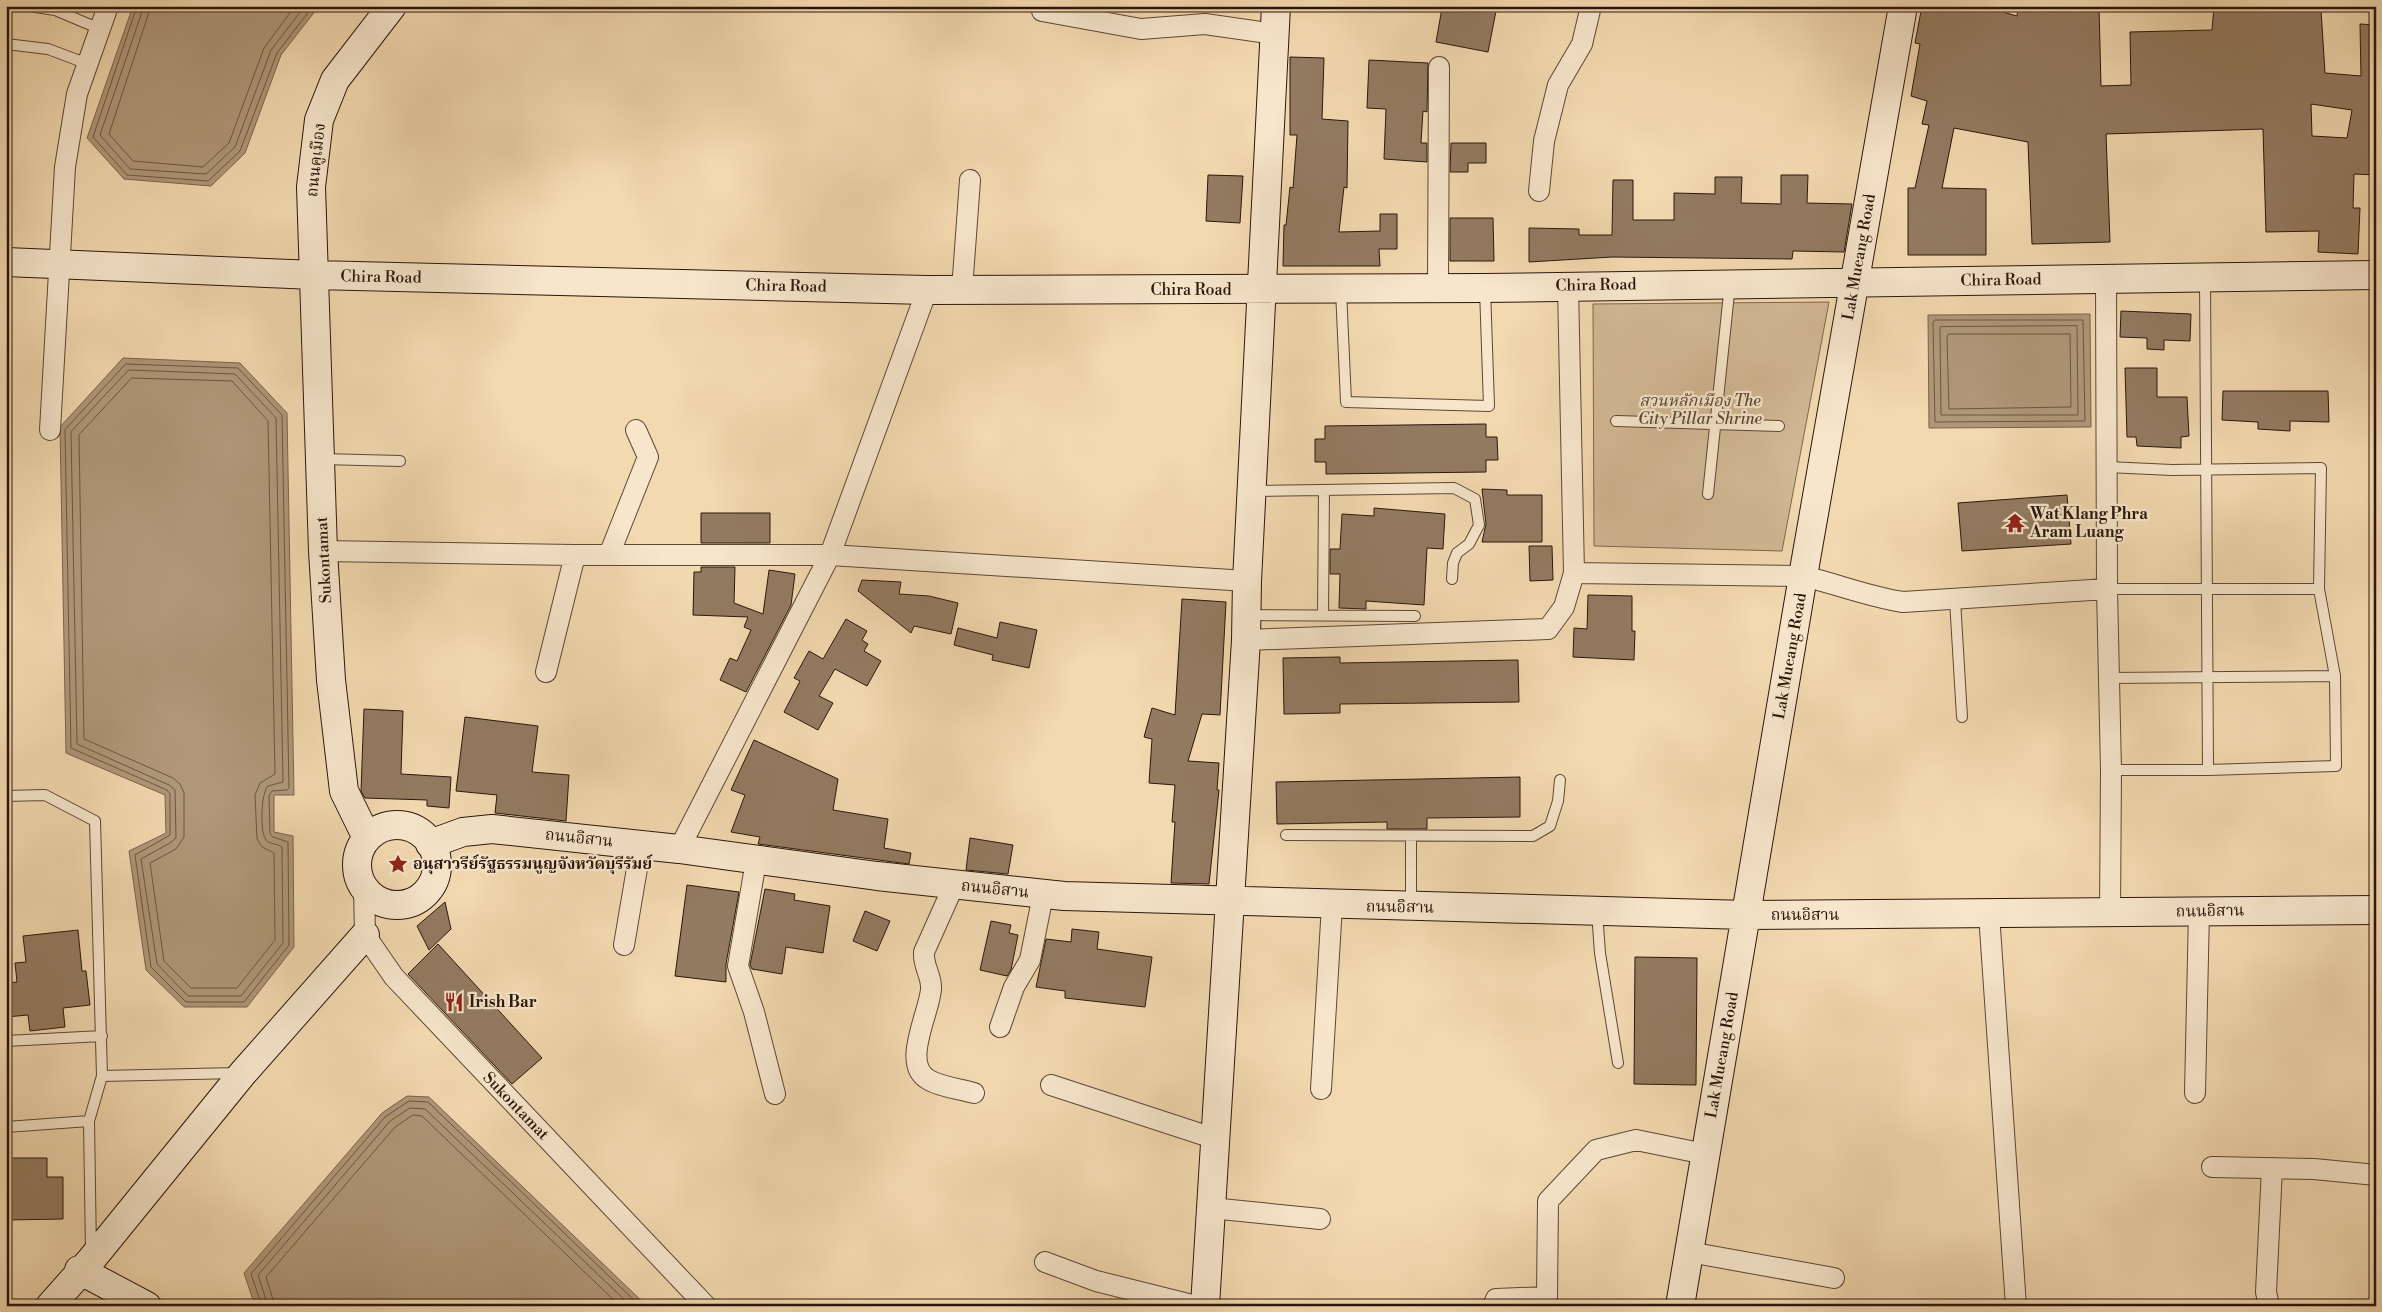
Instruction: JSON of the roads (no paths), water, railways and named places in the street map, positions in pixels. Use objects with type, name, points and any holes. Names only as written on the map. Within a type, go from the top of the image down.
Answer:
[{"type":"street","points":[[50,430],[65,166],[77,94],[108,6]]},
{"type":"street","name":"ถนนคูเมือง","points":[[315,275],[311,187],[319,120],[335,80],[392,6]]},
{"type":"street","points":[[1205,1306],[1246,628],[1246,581],[1276,6]]},
{"type":"street","points":[[1539,191],[1544,141],[1558,85],[1582,44],[1591,6]]},
{"type":"street","name":"Lak Mueang Road","points":[[1680,1306],[1803,576],[1903,6]]},
{"type":"street","points":[[1042,11],[1141,29],[1205,24],[1274,34]]},
{"type":"street","points":[[1438,287],[1439,67]]},
{"type":"street","points":[[962,290],[970,180]]},
{"type":"street","name":"Chira Road","points":[[6,262],[315,275],[927,290],[1484,288],[2376,275]]},
{"type":"street","name":"Sukontamat","points":[[315,275],[323,551],[331,680],[344,791],[367,838]]},
{"type":"street","points":[[2106,278],[2107,589],[2111,770],[2110,913]]},
{"type":"street","points":[[1246,628],[1548,628],[1564,607],[1574,573],[1568,286]]},
{"type":"street","points":[[679,849],[830,555],[927,290]]},
{"type":"street","points":[[609,556],[648,457],[636,430]]},
{"type":"street","points":[[323,551],[574,556],[830,555],[1246,581]]},
{"type":"street","points":[[546,672],[574,556]]},
{"type":"street","points":[[1574,573],[1803,576],[1882,599],[1904,602],[2107,589]]},
{"type":"street","points":[[390,826],[404,826],[417,831],[430,844],[437,862],[436,875],[431,887],[422,897],[411,903],[398,906],[385,904],[373,898],[364,888],[358,876],[356,863],[360,850],[367,838],[378,830],[390,826]]},
{"type":"street","name":"ถนนอิสาน","points":[[430,844],[463,832],[492,829],[679,849],[756,861],[1043,895],[1230,902],[1746,915],[2376,910]]},
{"type":"street","points":[[624,945],[641,845]]},
{"type":"street","points":[[756,861],[738,966],[754,1012],[775,1094]]},
{"type":"street","points":[[954,885],[924,952],[923,964],[929,975],[931,989],[919,1035],[916,1060],[920,1073],[929,1080],[974,1092]]},
{"type":"street","points":[[50,1306],[243,1073],[365,935],[364,888]]},
{"type":"street","points":[[1000,1028],[1014,988],[1030,960],[1043,895]]},
{"type":"street","points":[[1321,1089],[1332,905]]},
{"type":"street","points":[[2195,1092],[2200,912]]},
{"type":"street","points":[[1989,914],[2016,1306]]},
{"type":"street","name":"Sukontamat","points":[[365,935],[394,977],[706,1306]]},
{"type":"street","points":[[1051,1085],[1216,1139]]},
{"type":"street","points":[[1493,1306],[1496,1299],[1547,1297],[1548,1201],[1596,1150],[1636,1140],[1705,1154]]},
{"type":"street","points":[[2212,1167],[2314,1169],[2376,1174]]},
{"type":"street","points":[[2269,1306],[2266,1292],[2272,1168]]},
{"type":"street","points":[[1211,1208],[1320,1219]]},
{"type":"street","points":[[1689,1252],[1834,1278]]},
{"type":"street","points":[[1045,1262],[1096,1281],[1196,1306]]},
{"type":"street","points":[[85,1265],[147,1306]]},
{"type":"lane","points":[[28,6],[55,10],[100,29]]},
{"type":"lane","points":[[6,44],[48,49],[88,64]]},
{"type":"lane","points":[[2205,277],[2208,770]]},
{"type":"lane","points":[[1708,494],[1731,283]]},
{"type":"lane","points":[[1341,289],[1346,402],[1489,406],[1484,288]]},
{"type":"lane","points":[[1616,421],[1778,426]]},
{"type":"lane","points":[[320,459],[400,461]]},
{"type":"lane","points":[[2107,467],[2206,469],[2321,468],[2319,589],[2335,676],[2336,766],[2208,770],[2111,770]]},
{"type":"lane","points":[[1252,491],[1454,488],[1475,499],[1478,525],[1469,544],[1457,553],[1453,563],[1452,579]]},
{"type":"lane","points":[[1323,615],[1324,490]]},
{"type":"lane","points":[[2107,589],[2319,589]]},
{"type":"lane","points":[[1955,600],[1962,716]]},
{"type":"lane","points":[[1246,628],[1323,615],[1415,616]]},
{"type":"lane","points":[[2110,678],[2335,676]]},
{"type":"lane","points":[[1286,835],[1532,836],[1550,826],[1558,801],[1560,780]]},
{"type":"lane","points":[[6,796],[46,795],[95,821],[102,1076],[88,1121],[85,1265]]},
{"type":"lane","points":[[1411,836],[1412,907]]},
{"type":"lane","points":[[1597,911],[1600,953],[1618,1063]]},
{"type":"lane","points":[[6,1041],[102,1036]]},
{"type":"lane","points":[[102,1076],[243,1073]]},
{"type":"lane","points":[[6,1127],[88,1121]]},
{"type":"water","points":[[133,6],[319,6],[281,55],[245,153],[211,186],[124,179],[87,138]]},
{"type":"water","points":[[2090,314],[2091,427],[1929,428],[1928,315]]},
{"type":"water","points":[[123,358],[240,363],[287,413],[294,795],[274,795],[274,832],[293,836],[294,947],[247,1007],[184,1007],[146,970],[129,851],[166,833],[165,795],[66,753],[60,427]]},
{"type":"water","points":[[407,1096],[429,1097],[647,1306],[258,1306],[252,1297],[244,1273],[382,1113]]},
{"type":"place","name":"Wat Klang Phra Aram Luang","points":[[2015,523]]},
{"type":"place","name":"อนุสาวรีย์รัฐธรรมนูญจังหวัดบุรีรัมย์","points":[[398,864]]},
{"type":"place","name":"Irish Bar","points":[[454,1002]]},
{"type":"park label","name":"สวนหลักเมือง The City Pillar Shrine","points":[[1700,410]]}]
